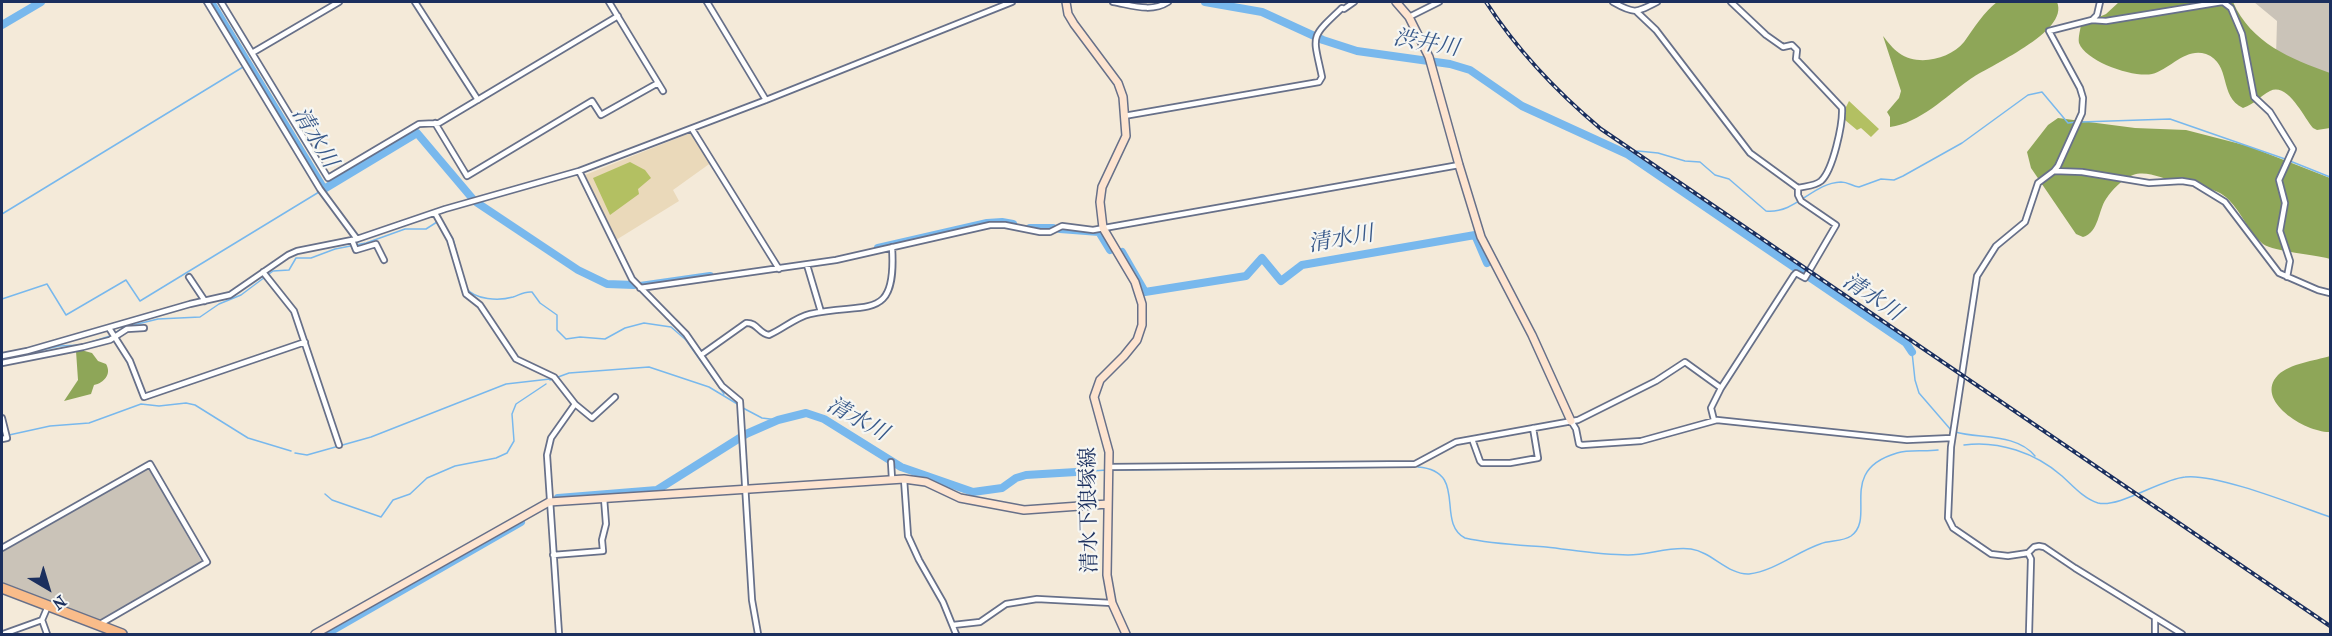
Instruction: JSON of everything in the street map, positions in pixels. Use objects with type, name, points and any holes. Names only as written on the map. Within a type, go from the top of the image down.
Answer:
[{"type":"highway","points":[[2,588],[122,634]]},
{"type":"street","points":[[207,2],[357,249],[376,244],[384,260]]},
{"type":"street","points":[[221,2],[328,178],[419,124],[439,123],[618,16]]},
{"type":"street","points":[[252,53],[339,2]]},
{"type":"street","points":[[416,2],[478,100]]},
{"type":"street","points":[[609,2],[663,91]]},
{"type":"street","points":[[707,2],[766,100]]},
{"type":"street","points":[[2,356],[63,346],[83,347],[113,333],[231,295],[265,275],[288,255],[297,251],[354,242],[438,218],[579,171],[692,129],[1012,2]]},
{"type":"street","name":"清水下狼塚線","points":[[1066,2],[1068,14],[1118,83],[1123,97],[1126,136],[1100,193],[1103,228],[1139,291],[1143,316],[1140,333],[1132,347],[1100,380],[1095,391],[1094,403],[1107,441],[1109,469],[1107,575],[1112,603],[1126,634]]},
{"type":"street","points":[[1113,2],[1142,8],[1158,7],[1168,2]]},
{"type":"street","points":[[1124,116],[1318,81],[1322,77],[1315,39],[1317,33],[1342,8],[1354,2]]},
{"type":"street","points":[[1396,2],[1408,17],[1429,57],[1481,237],[1532,335],[1576,429],[1579,444],[1641,441],[1714,420],[1910,440],[1953,433]]},
{"type":"street","points":[[1408,17],[1439,2]]},
{"type":"street","points":[[1613,2],[1636,12],[1656,30],[1750,153],[1798,188],[1801,200],[1835,224],[1836,228],[1805,278],[1796,273],[1794,275],[1721,388],[1711,408],[1714,420]]},
{"type":"street","points":[[1636,12],[1657,2]]},
{"type":"street","points":[[1731,2],[1766,35],[1783,47],[1792,45],[1797,50],[1796,58],[1842,108],[1839,135],[1832,160],[1823,179],[1813,185],[1798,188]]},
{"type":"street","points":[[2092,20],[2097,15],[2100,2]]},
{"type":"street","points":[[2182,634],[2044,547],[2034,547],[2028,553],[2008,556],[1991,554],[1950,524],[1948,512],[1953,433],[1977,276],[1992,250],[2025,222],[2038,183],[2058,166],[2083,107],[2080,88],[2049,31],[2092,20],[2106,21],[2222,2],[2231,8],[2242,34],[2254,97],[2270,112],[2293,149],[2279,180],[2285,203],[2280,231],[2290,261],[2287,277]]},
{"type":"street","points":[[435,123],[467,176],[592,101],[601,116],[658,83]]},
{"type":"street","points":[[692,129],[779,268]]},
{"type":"street","points":[[640,288],[807,265],[990,225],[1050,232],[1062,226],[1088,231],[1459,165]]},
{"type":"street","points":[[579,171],[632,279],[686,334],[722,386],[740,401],[752,600],[758,634]]},
{"type":"street","points":[[2054,171],[2082,172],[2149,183],[2182,181],[2194,183],[2223,199],[2275,269],[2287,277],[2331,293]]},
{"type":"street","points":[[438,218],[450,240],[466,294],[480,305],[516,358],[555,378],[575,404],[592,418],[615,397]]},
{"type":"street","points":[[701,355],[746,322],[753,323],[763,334],[769,335],[803,316],[821,312],[869,308],[888,294],[893,271],[892,247]]},
{"type":"street","points":[[807,265],[821,312]]},
{"type":"street","points":[[265,275],[294,311],[339,445]]},
{"type":"street","points":[[189,277],[205,302]]},
{"type":"street","points":[[2,363],[127,329],[144,328]]},
{"type":"street","points":[[113,333],[130,361],[144,397],[305,342]]},
{"type":"street","points":[[1109,469],[1414,464],[1456,442],[1578,420],[1656,381],[1685,362],[1721,388]]},
{"type":"street","points":[[559,634],[547,455],[548,446],[566,414],[575,404]]},
{"type":"street","points":[[2,418],[5,436]]},
{"type":"street","points":[[1472,440],[1482,463],[1510,464],[1538,458],[1533,428]]},
{"type":"street","points":[[891,462],[892,479]]},
{"type":"street","points":[[2,548],[150,464],[207,562],[97,626]]},
{"type":"street","points":[[315,634],[549,502],[904,479],[926,482],[960,498],[1024,510],[1108,504]]},
{"type":"street","points":[[904,479],[908,536],[919,560],[944,602],[956,634]]},
{"type":"street","points":[[553,555],[603,551],[602,540],[606,524],[604,498]]},
{"type":"street","points":[[2028,553],[2031,559],[2029,634]]},
{"type":"street","points":[[953,625],[980,622],[1006,604],[1037,599],[1112,603]]},
{"type":"street","points":[[47,634],[42,620],[48,606]]},
{"type":"street","points":[[2155,618],[2155,634]]},
{"type":"street","points":[[3,634],[42,620]]},
{"type":"shaded area","points":[[2254,2],[2330,2],[2330,75],[2276,57],[2277,21]]},
{"type":"shaded area","points":[[690,133],[712,162],[673,190],[679,201],[616,240],[585,175]]},
{"type":"shaded area","points":[[149,468],[202,562],[101,621],[2,582],[2,552]]},
{"type":"green space","points":[[1997,2],[2057,2],[2058,13],[2051,25],[2025,47],[1969,80],[1922,115],[1901,125],[1890,127],[1890,117],[1887,112],[1899,98],[1901,91],[1883,36],[1899,53],[1915,60],[1942,57],[1964,42],[1983,15]]},
{"type":"green space","points":[[2119,2],[2233,2],[2250,28],[2261,39],[2301,62],[2330,73],[2330,128],[2317,130],[2313,128],[2295,102],[2277,90],[2270,91],[2243,108],[2230,96],[2219,65],[2206,54],[2192,53],[2159,71],[2144,75],[2123,71],[2100,62],[2083,50],[2079,43],[2081,25],[2106,14]]},
{"type":"green space","points":[[1849,101],[1879,129],[1871,137],[1861,128],[1857,130],[1845,120]]},
{"type":"green space","points":[[2058,118],[2135,128],[2186,130],[2248,146],[2330,178],[2330,259],[2269,247],[2258,239],[2224,195],[2205,188],[2144,174],[2133,175],[2118,185],[2103,204],[2092,231],[2083,237],[2076,234],[2031,168],[2027,152],[2048,125]]},
{"type":"green space","points":[[630,162],[645,170],[651,178],[638,189],[639,194],[610,215],[593,178]]},
{"type":"green space","points":[[76,351],[92,353],[98,361],[106,364],[107,375],[104,380],[94,385],[91,394],[64,401],[78,380]]},
{"type":"green space","points":[[2330,356],[2330,432],[2309,427],[2286,414],[2277,405],[2272,395],[2272,385],[2278,375],[2289,368]]},
{"type":"waterway","name":"清水川","points":[[2,25],[41,2]]},
{"type":"waterway","name":"清水川","points":[[211,2],[324,189],[417,133],[472,198]]},
{"type":"waterway","name":"渋井川","points":[[1205,2],[1262,12],[1323,40],[1357,51],[1450,64],[1470,70],[1522,106],[1627,154],[1804,274]]},
{"type":"waterway","points":[[2,214],[243,67]]},
{"type":"waterway","points":[[1627,154],[1638,151],[1658,153],[1685,161],[1700,162],[1715,175],[1729,179],[1766,211],[1777,211],[1831,184],[1843,182],[1859,187],[1881,179],[1894,180],[1903,176],[1962,143],[2028,95],[2042,92],[2068,123],[2076,122]]},
{"type":"waterway","points":[[2081,122],[2170,119],[2285,159]]},
{"type":"waterway","points":[[2290,161],[2330,177]]},
{"type":"waterway","points":[[2,299],[47,284],[66,315],[126,280],[140,301],[319,192]]},
{"type":"waterway","name":"清水川","points":[[476,202],[578,270],[607,284],[634,285]]},
{"type":"waterway","points":[[2,360],[59,346],[82,345],[110,336],[125,327],[158,319],[200,317],[219,304],[241,295],[273,271],[289,270],[296,258],[311,258],[335,249],[366,243],[405,229],[426,229],[437,222]]},
{"type":"waterway","points":[[442,222],[453,239],[461,269]]},
{"type":"waterway","name":"清水川","points":[[878,248],[987,223],[1013,224]]},
{"type":"waterway","name":"清水川","points":[[1030,228],[1053,228]]},
{"type":"waterway","name":"清水川","points":[[1060,229],[1099,232],[1110,250]]},
{"type":"waterway","name":"清水川","points":[[1122,252],[1145,292],[1246,276],[1262,258],[1281,281],[1302,265],[1475,235],[1487,263]]},
{"type":"waterway","name":"清水川","points":[[640,286],[710,276]]},
{"type":"waterway","name":"清水川","points":[[1809,277],[1906,343],[1912,352]]},
{"type":"waterway","points":[[466,288],[475,295],[494,299],[532,292],[540,303],[557,315],[557,330],[566,339],[580,337],[605,339],[625,328],[644,323],[671,327],[686,340],[724,394]]},
{"type":"waterway","points":[[1912,352],[1919,393],[1951,430]]},
{"type":"waterway","points":[[550,380],[569,373],[649,367],[709,387],[739,405]]},
{"type":"waterway","points":[[295,453],[307,455],[371,437],[506,384],[550,379]]},
{"type":"waterway","points":[[325,494],[332,500],[381,517],[393,500],[410,494],[427,478],[455,466],[496,458],[507,453],[514,441],[512,414],[516,404],[546,384]]},
{"type":"waterway","points":[[9,435],[50,426],[89,423],[141,404],[159,406],[186,403],[195,405],[248,438],[291,451]]},
{"type":"waterway","points":[[743,408],[762,418],[778,420]]},
{"type":"waterway","name":"清水川","points":[[558,498],[657,490],[746,434],[778,420],[806,413],[824,419],[901,467],[973,492],[1002,488],[1016,478],[1026,475],[1076,472]]},
{"type":"waterway","points":[[1955,432],[2008,440],[2027,449],[2035,456]]},
{"type":"waterway","points":[[1964,445],[1990,444],[2029,455],[2052,468],[2083,495],[2098,503],[2118,501],[2175,479],[2199,477],[2257,491],[2330,517]]},
{"type":"waterway","points":[[1418,467],[1433,471],[1443,478],[1447,487],[1452,521],[1456,531],[1465,538],[1618,555],[1691,549],[1706,554],[1734,571],[1749,574],[1767,569],[1811,547],[1851,536],[1858,528],[1861,518],[1862,482],[1868,471],[1879,461],[1897,453],[1938,450]]},
{"type":"waterway","points":[[1112,470],[1405,467]]},
{"type":"waterway","points":[[1076,472],[1107,470]]},
{"type":"waterway","name":"清水川","points":[[326,634],[521,522]]},
{"type":"railway","points":[[1486,2],[1539,70],[1601,129],[2330,626]]}]
